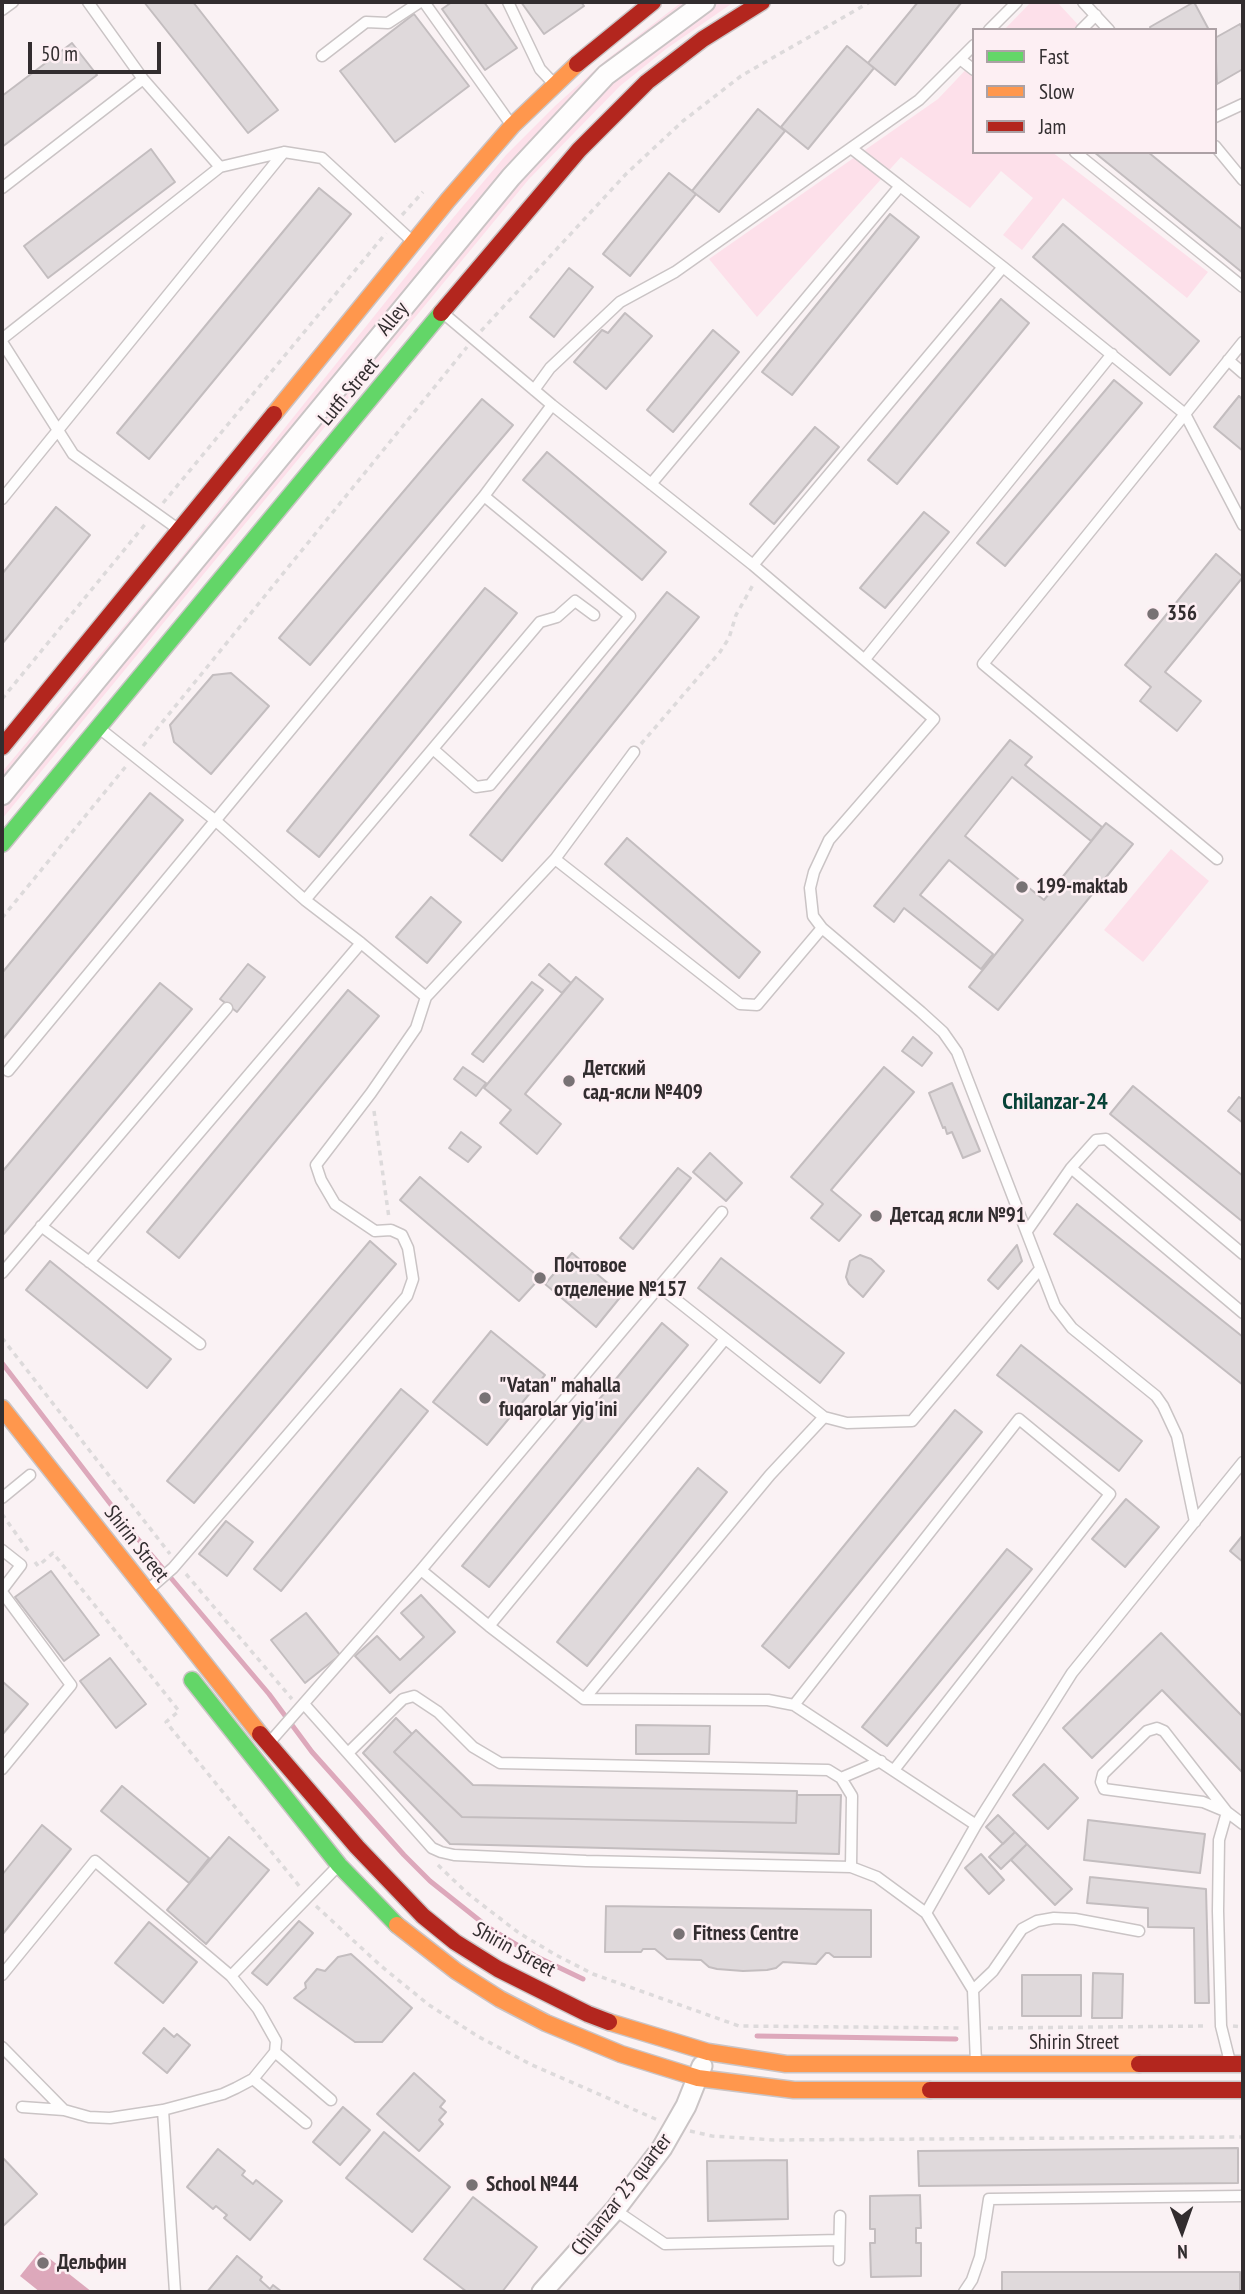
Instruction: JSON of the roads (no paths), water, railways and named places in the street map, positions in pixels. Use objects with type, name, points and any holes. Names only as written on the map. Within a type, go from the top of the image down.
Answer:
[{"type":"main road","name":"Lutfi Street","points":[[2,747],[414,242],[512,126],[603,40],[653,2]]},
{"type":"main road","name":"Lutfi Street","points":[[2,844],[538,197],[647,82],[703,39],[762,2]]},
{"type":"main road","name":"Shirin Street","points":[[2,1408],[268,1744],[357,1847],[423,1916],[455,1942],[490,1964],[588,2014],[627,2029],[708,2052],[786,2064],[1237,2064]]},
{"type":"main road","points":[[186,1672],[339,1866],[413,1939],[500,1999],[546,2023],[608,2049],[698,2078],[794,2090],[1237,2090]]},
{"type":"street","name":"Alley","points":[[2,795],[511,177],[606,75],[705,2]]},
{"type":"street","name":"Chilanzar 23 quarter","points":[[542,2292],[615,2210],[662,2148],[675,2127],[708,2052]]},
{"type":"lane","points":[[2,10],[13,2]]},
{"type":"lane","points":[[88,2],[143,79],[220,167]]},
{"type":"lane","points":[[322,56],[366,22],[388,23],[422,2],[512,126]]},
{"type":"lane","points":[[508,2],[540,69],[554,84]]},
{"type":"lane","points":[[991,28],[1017,2]]},
{"type":"lane","points":[[1083,2],[1107,28]]},
{"type":"lane","points":[[1083,28],[1096,15]]},
{"type":"lane","points":[[534,390],[550,368],[620,302],[675,272],[919,100],[972,47]]},
{"type":"lane","points":[[960,59],[972,68]]},
{"type":"lane","points":[[2,188],[143,79]]},
{"type":"lane","points":[[1217,116],[1243,104]]},
{"type":"lane","points":[[852,148],[1185,414],[1243,525]]},
{"type":"lane","points":[[1217,148],[1243,180]]},
{"type":"lane","points":[[2,499],[284,152]]},
{"type":"lane","points":[[180,530],[73,454],[2,341],[220,167],[284,152],[322,158],[414,242]]},
{"type":"lane","points":[[1077,154],[1243,287]]},
{"type":"lane","points":[[651,484],[900,186]]},
{"type":"lane","points":[[753,565],[1003,267]]},
{"type":"lane","points":[[442,313],[552,405],[753,565],[934,719],[829,840],[814,872],[810,888],[813,916],[822,928],[943,1032],[957,1052],[1055,1306],[1072,1328],[1156,1396],[1169,1416],[1177,1436],[1195,1522]]},
{"type":"lane","points":[[1217,859],[984,664],[1243,342]]},
{"type":"lane","points":[[865,659],[1112,355]]},
{"type":"lane","points":[[1228,360],[1243,373]]},
{"type":"lane","points":[[8,1071],[484,496],[552,405]]},
{"type":"lane","points":[[433,750],[476,787],[490,785],[631,616],[484,496]]},
{"type":"lane","points":[[305,901],[540,622],[557,617],[575,601],[594,615]]},
{"type":"lane","points":[[98,728],[216,821],[305,901],[361,943],[426,998]]},
{"type":"lane","points":[[146,1591],[175,1566],[407,1296],[413,1279],[408,1248],[402,1235],[391,1230],[375,1231],[335,1204],[316,1165],[372,1093],[416,1028],[426,998],[555,859],[634,752]]},
{"type":"lane","points":[[555,859],[740,1004],[757,1005],[822,928]]},
{"type":"lane","points":[[89,1262],[361,943]]},
{"type":"lane","points":[[2,1273],[227,1008]]},
{"type":"lane","points":[[1027,1231],[1071,1168],[1096,1140],[1105,1139],[1243,1254]]},
{"type":"lane","points":[[1071,1168],[1243,1313]]},
{"type":"lane","points":[[253,1757],[268,1744],[421,1570],[722,1212]]},
{"type":"lane","points":[[41,1226],[200,1344]]},
{"type":"lane","points":[[660,1287],[824,1417],[846,1423],[912,1422],[1040,1269]]},
{"type":"lane","points":[[489,1626],[725,1339]]},
{"type":"lane","points":[[584,1699],[770,1475],[824,1417]]},
{"type":"lane","points":[[794,1705],[1019,1419],[1110,1494],[894,1770]]},
{"type":"lane","points":[[926,1913],[976,1825],[1072,1672],[1243,1462]]},
{"type":"lane","points":[[2,1498],[31,1475]]},
{"type":"lane","points":[[2,1550],[21,1565],[2,1591],[71,1685],[2,1769]]},
{"type":"lane","points":[[421,1570],[584,1699],[768,1700],[794,1705],[976,1825]]},
{"type":"lane","points":[[348,1753],[402,1699],[414,1696],[438,1712],[473,1747],[500,1763],[828,1770],[841,1778],[852,1796],[851,1867]]},
{"type":"lane","points":[[302,1706],[348,1753],[432,1848],[441,1853],[454,1856],[586,1861],[851,1867],[877,1877],[926,1913],[973,1990],[976,2088]]},
{"type":"lane","points":[[1227,1812],[1164,1731],[1157,1728],[1147,1731],[1103,1774],[1101,1782],[1104,1789],[1203,1802],[1227,1812],[1243,1824]]},
{"type":"lane","points":[[841,1778],[881,1761]]},
{"type":"lane","points":[[1227,1812],[1219,1840],[1221,2026],[1237,2064],[1237,2090]]},
{"type":"lane","points":[[231,1976],[357,1847]]},
{"type":"lane","points":[[2,1975],[95,1861],[231,1976],[276,2040],[275,2052],[253,2078],[223,2094],[163,2110],[110,2118],[89,2117],[64,2110],[22,2107]]},
{"type":"lane","points":[[973,1990],[993,1971],[1022,1929],[1037,1921],[1074,1919],[1139,1931]]},
{"type":"lane","points":[[2,2047],[64,2110]]},
{"type":"lane","points":[[275,2052],[331,2100]]},
{"type":"lane","points":[[253,2078],[306,2123]]},
{"type":"lane","points":[[163,2110],[175,2292]]},
{"type":"lane","points":[[964,2292],[972,2280],[979,2257],[989,2199],[1243,2196]]},
{"type":"lane","points":[[615,2210],[665,2244],[839,2239]]},
{"type":"lane","points":[[839,2260],[840,2216]]},
{"type":"waterway","points":[[2,1363],[132,1532],[269,1694],[312,1752],[404,1855],[430,1881],[489,1928],[535,1956],[583,1979]]},
{"type":"waterway","points":[[757,2036],[956,2039]]},
{"type":"place","name":"356","points":[[1153,614]]},
{"type":"place","name":"199-maktab","points":[[1022,887]]},
{"type":"place","name":"Детский сад-ясли №409","points":[[569,1081]]},
{"type":"place","name":"Детсад ясли №91","points":[[876,1216]]},
{"type":"place","name":"Почтовое отделение №157","points":[[540,1278]]},
{"type":"place","name":"\"Vatan\" mahalla fuqarolar yig'ini","points":[[485,1398]]},
{"type":"place","name":"Fitness Centre","points":[[679,1934]]},
{"type":"place","name":"School №44","points":[[472,2185]]},
{"type":"place","name":"Дельфин","points":[[43,2263]]},
{"type":"district","name":"Chilanzar-24","points":[[1055,1102]]}]
